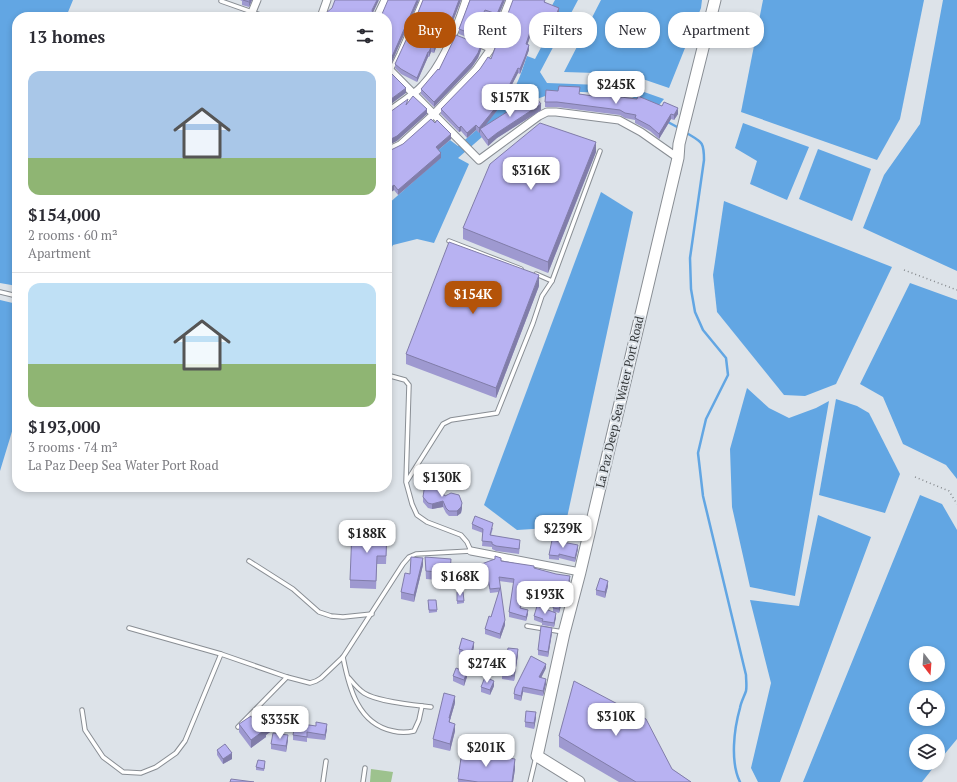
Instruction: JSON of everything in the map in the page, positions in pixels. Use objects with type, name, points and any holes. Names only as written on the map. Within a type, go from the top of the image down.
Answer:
[{"type":"main road","name":"La Paz Deep Sea Water Port Road","points":[[537,756],[564,632],[580,572],[678,158],[678,144],[715,0]]},
{"type":"main road","points":[[537,756],[579,782]]},
{"type":"street","points":[[252,12],[257,0]]},
{"type":"street","points":[[322,12],[326,0]]},
{"type":"street","points":[[379,12],[385,0]]},
{"type":"street","points":[[456,27],[466,0]]},
{"type":"street","points":[[392,149],[400,145],[434,114],[476,70],[490,50],[510,0]]},
{"type":"street","points":[[392,109],[414,94],[424,84],[434,71],[446,48]]},
{"type":"street","points":[[392,72],[479,160],[539,116],[547,112],[619,120],[641,132],[678,158]]},
{"type":"street","points":[[470,551],[580,572]]},
{"type":"lane","points":[[392,64],[399,54],[422,0]]},
{"type":"lane","points":[[221,1],[246,12]]},
{"type":"lane","points":[[456,36],[460,38]]},
{"type":"lane","points":[[485,48],[490,50]]},
{"type":"lane","points":[[406,482],[443,424],[451,420],[497,413],[533,323],[542,296],[552,281],[600,151]]},
{"type":"lane","points":[[449,241],[522,269]]},
{"type":"lane","points":[[530,272],[552,281]]},
{"type":"lane","points":[[0,292],[12,295]]},
{"type":"lane","points":[[129,628],[221,654],[287,677],[310,683],[316,682],[343,657],[409,557],[416,554],[470,551],[467,542],[461,535],[428,522],[417,515],[412,504],[406,482],[409,385],[405,380],[392,376]]},
{"type":"lane","points":[[249,561],[294,589],[319,612],[331,616],[343,617],[372,614]]},
{"type":"lane","points":[[528,626],[564,632]]},
{"type":"lane","points":[[82,710],[85,730],[103,757],[123,772],[141,773],[156,767],[176,753],[185,741],[221,654]]},
{"type":"lane","points":[[343,657],[347,676],[356,702],[369,720],[385,729],[404,733],[414,731],[419,720],[422,706]]},
{"type":"lane","points":[[347,676],[357,689],[366,695],[400,703],[431,707]]},
{"type":"lane","points":[[238,727],[287,677]]},
{"type":"lane","points":[[530,782],[537,756]]},
{"type":"lane","points":[[323,782],[326,761]]},
{"type":"lane","points":[[363,782],[365,768]]},
{"type":"path","points":[[904,270],[957,290]]},
{"type":"path","points":[[914,477],[949,492],[957,504]]},
{"type":"green space","points":[[371,769],[393,772],[391,782],[370,782]]},
{"type":"water","points":[[0,0],[73,0],[68,12],[12,12],[12,431],[0,471]]},
{"type":"water","points":[[555,0],[578,0],[572,12],[557,12],[550,9]]},
{"type":"water","points":[[601,0],[702,0],[699,12],[668,12],[668,48],[685,48],[669,88],[628,74],[564,72],[576,48],[597,48],[597,12],[595,12]]},
{"type":"water","points":[[763,0],[924,0],[900,119],[877,160],[741,112],[754,48],[764,48],[764,12],[761,12]]},
{"type":"water","points":[[943,0],[957,0],[957,271],[863,228],[884,175],[920,124]]},
{"type":"water","points":[[541,48],[553,48],[540,72],[547,83],[627,86],[664,99],[656,109],[626,94],[559,91],[534,100],[482,137],[458,158],[469,164],[434,243],[417,239],[393,245],[392,247],[392,201],[423,173],[436,152],[450,140],[458,146],[487,120],[513,91],[527,56],[535,59]]},
{"type":"water","points":[[743,123],[809,147],[787,200],[750,184],[757,161],[735,148]]},
{"type":"water","points":[[818,149],[871,169],[852,221],[799,199]]},
{"type":"water","points":[[601,192],[633,212],[565,527],[517,530],[484,505]]},
{"type":"water","points":[[724,201],[892,267],[836,384],[805,396],[784,395],[717,312],[713,275]]},
{"type":"water","points":[[910,283],[957,300],[957,479],[946,465],[903,444],[883,397],[860,384]]},
{"type":"water","points":[[747,388],[769,408],[789,418],[816,408],[829,401],[795,596],[750,587],[732,507],[730,449]]},
{"type":"water","points":[[836,399],[857,406],[869,413],[900,474],[885,513],[819,495]]},
{"type":"water","points":[[920,495],[942,504],[957,530],[957,739],[945,754],[945,734],[909,734],[909,770],[931,770],[922,782],[803,782]]},
{"type":"water","points":[[818,515],[871,537],[780,782],[758,782],[751,768],[771,683],[750,600],[799,606]]},
{"type":"pier","points":[[0,283],[12,285],[12,303],[0,300]]},
{"type":"building","points":[[335,0],[377,0],[372,12],[327,12],[332,8]]},
{"type":"building","points":[[388,0],[417,0],[412,12],[404,12],[404,30],[392,57],[392,12],[383,12]]},
{"type":"building","points":[[423,0],[459,0],[454,12],[418,12]]},
{"type":"building","points":[[470,0],[503,0],[498,12],[485,10],[484,12],[465,12]]},
{"type":"building","points":[[513,0],[545,0],[544,2],[559,8],[557,12],[529,12],[529,35],[526,44],[529,45],[520,69],[518,68],[505,94],[506,95],[479,128],[476,125],[467,133],[461,126],[459,128],[441,109],[480,69],[488,57],[491,59],[495,48],[521,48],[521,12],[509,12]]},
{"type":"building","points":[[464,16],[464,31],[459,29]]},
{"type":"building","points":[[456,35],[464,38],[464,48],[480,48],[472,62],[434,102],[421,89],[438,69],[439,70],[450,48],[456,48]]},
{"type":"building","points":[[404,44],[404,48],[431,48],[417,78],[395,64]]},
{"type":"building","points":[[392,74],[406,88],[392,98]]},
{"type":"building","points":[[559,86],[580,87],[579,94],[593,96],[593,87],[605,87],[604,95],[637,99],[638,96],[662,106],[664,102],[678,108],[674,115],[671,114],[659,134],[650,126],[635,118],[636,115],[625,113],[620,110],[557,102],[545,102],[546,90],[558,91]]},
{"type":"building","points":[[534,95],[541,104],[488,140],[480,129],[518,105],[519,106]]},
{"type":"building","points":[[413,96],[427,109],[397,136],[392,138],[392,111],[408,99],[406,105]]},
{"type":"building","points":[[431,119],[435,123],[437,120],[451,134],[436,147],[441,153],[398,190],[394,185],[392,186],[392,150],[403,144]]},
{"type":"building","points":[[540,123],[596,142],[548,262],[463,228],[490,164]]},
{"type":"building","points":[[449,242],[539,275],[496,388],[406,354]]},
{"type":"building","points":[[430,485],[438,487],[445,496],[451,493],[459,495],[462,503],[461,507],[457,511],[449,511],[443,501],[432,504],[428,503],[423,497],[424,490]]},
{"type":"building","points":[[475,516],[493,523],[490,535],[520,540],[519,549],[496,546],[492,544],[492,542],[482,541],[483,529],[472,524]]},
{"type":"building","points":[[352,530],[387,531],[386,556],[377,556],[376,581],[350,580]]},
{"type":"building","points":[[552,540],[578,545],[575,558],[559,554],[559,556],[549,555]]},
{"type":"building","points":[[495,556],[501,558],[501,561],[534,566],[534,568],[570,576],[566,594],[563,594],[559,609],[553,608],[556,594],[544,590],[541,599],[523,595],[520,608],[528,610],[526,617],[509,612],[514,579],[499,577],[505,620],[500,634],[485,629],[489,616],[491,617],[500,588],[490,589],[487,573],[472,579],[468,569],[495,559]]},
{"type":"building","points":[[411,557],[423,558],[414,595],[401,592],[405,573],[410,574]]},
{"type":"building","points":[[425,557],[451,559],[450,573],[426,571]]},
{"type":"building","points":[[600,578],[608,581],[605,592],[596,590]]},
{"type":"building","points":[[457,592],[463,592],[464,601],[457,601]]},
{"type":"building","points":[[428,600],[436,600],[437,610],[429,610]]},
{"type":"building","points":[[537,606],[556,613],[554,623],[542,621],[543,619],[534,616]]},
{"type":"building","points":[[541,626],[552,628],[548,652],[538,650]]},
{"type":"building","points":[[462,638],[474,642],[471,653],[459,649]]},
{"type":"building","points":[[508,648],[518,649],[514,676],[502,674],[504,662],[506,663]]},
{"type":"building","points":[[531,656],[546,664],[539,677],[546,679],[543,691],[523,687],[521,696],[514,694],[515,688]]},
{"type":"building","points":[[456,668],[467,672],[464,680],[453,676]]},
{"type":"building","points":[[485,677],[494,681],[490,690],[481,687]]},
{"type":"building","points":[[574,681],[646,719],[672,769],[691,782],[636,782],[559,736]]},
{"type":"building","points":[[444,693],[455,696],[449,718],[449,722],[455,724],[450,744],[433,739]]},
{"type":"building","points":[[526,711],[536,712],[534,723],[525,722]]},
{"type":"building","points":[[271,712],[277,719],[251,740],[239,724],[251,716],[255,723]]},
{"type":"building","points":[[316,722],[327,724],[325,735],[307,732],[307,737],[293,735],[295,723],[316,726]]},
{"type":"building","points":[[273,733],[288,735],[286,746],[271,744]]},
{"type":"building","points":[[225,744],[232,753],[223,759],[217,750]]},
{"type":"building","points":[[462,751],[515,759],[512,782],[478,782],[458,779]]},
{"type":"building","points":[[258,760],[265,761],[264,769],[256,767]]},
{"type":"building","points":[[231,779],[254,782],[230,782]]},
{"type":"waterway","points":[[666,121],[679,128]]},
{"type":"waterway","points":[[685,132],[700,142],[704,153],[690,258],[691,289],[695,312],[703,330],[726,358],[728,375],[706,419],[698,453],[703,496],[746,675],[746,691],[738,716],[734,745],[735,765],[740,782]]}]
